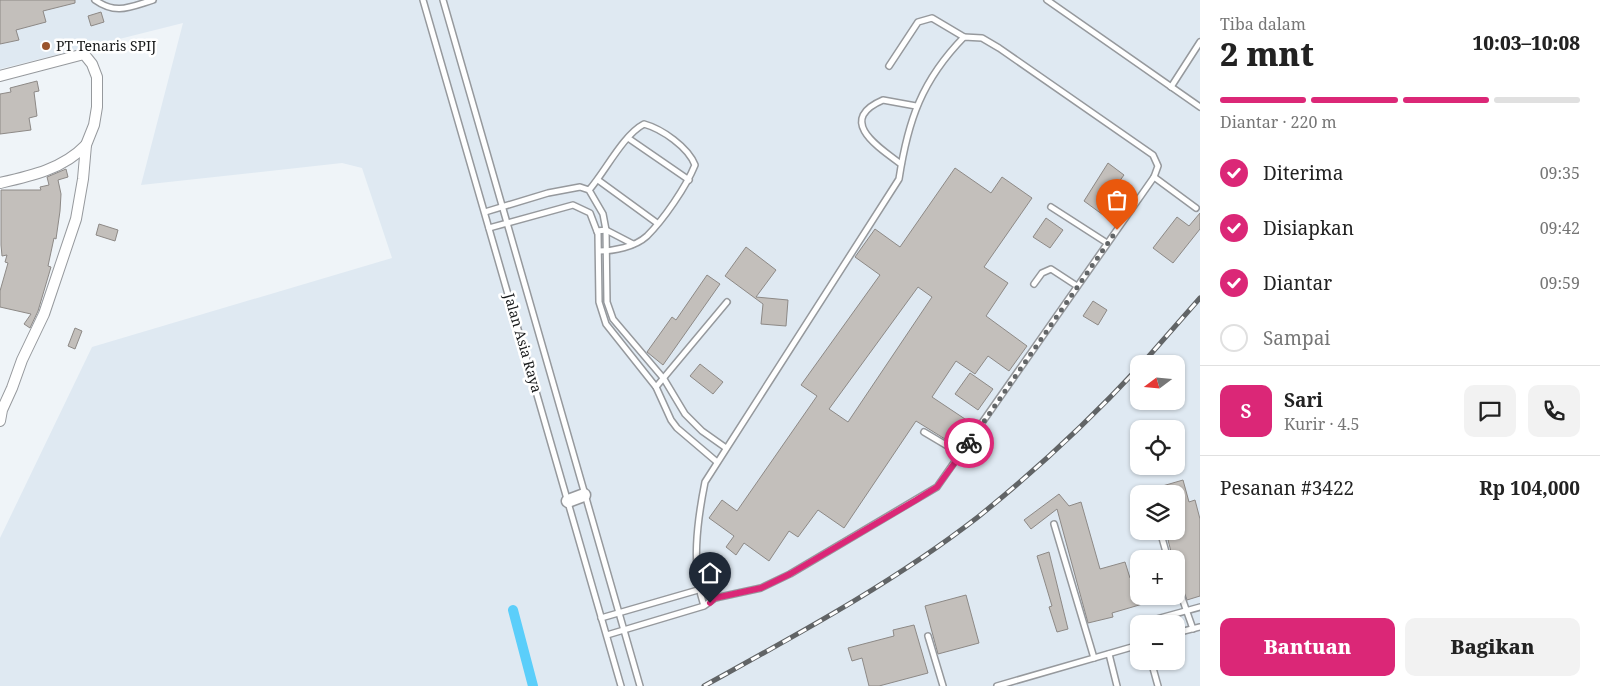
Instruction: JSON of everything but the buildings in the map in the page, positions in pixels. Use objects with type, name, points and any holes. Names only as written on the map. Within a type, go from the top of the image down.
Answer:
[{"type":"street","points":[[0,76],[84,54],[92,64],[97,77],[95,116],[86,145],[84,179],[76,219],[44,314],[22,360],[2,410],[0,421]]},
{"type":"street","points":[[0,183],[40,174],[77,155],[86,145]]},
{"type":"street","points":[[568,501],[584,495]]},
{"type":"lane","points":[[95,0],[106,8],[119,9],[153,0]]},
{"type":"lane","name":"Jalan Asia Raya","points":[[423,0],[621,686]]},
{"type":"lane","name":"Jalan Asia Raya","points":[[443,0],[640,686]]},
{"type":"lane","points":[[1047,0],[1200,107]]},
{"type":"lane","points":[[606,635],[704,606],[715,598],[761,588],[790,574],[937,487],[1154,177],[1158,166],[1153,156],[982,38],[964,37],[932,18],[918,22],[889,66]]},
{"type":"lane","points":[[704,606],[698,590],[696,576],[700,506],[705,482],[899,179],[904,145],[916,106],[952,49],[964,37]]},
{"type":"lane","points":[[1171,87],[1200,42]]},
{"type":"lane","points":[[902,164],[868,138],[862,127],[862,118],[865,110],[883,100],[916,106]]},
{"type":"lane","points":[[589,190],[637,127],[644,124],[660,131],[692,156],[695,164],[689,180],[646,236],[633,244],[608,251],[599,251]]},
{"type":"lane","points":[[628,138],[689,180]]},
{"type":"lane","points":[[1154,177],[1196,208]]},
{"type":"lane","points":[[598,180],[657,223]]},
{"type":"lane","points":[[485,212],[548,192],[580,187],[589,190],[603,214],[606,230],[608,251],[607,302],[612,319],[664,379],[685,414],[702,431],[726,448]]},
{"type":"lane","points":[[489,228],[573,205],[590,213],[597,231],[599,302],[606,324],[656,387],[671,420],[677,428],[717,462]]},
{"type":"lane","points":[[1052,207],[1107,243]]},
{"type":"lane","points":[[597,231],[606,230],[633,244]]},
{"type":"lane","points":[[1034,284],[1042,273],[1050,269],[1077,286]]},
{"type":"lane","points":[[656,387],[727,302]]},
{"type":"lane","points":[[924,432],[961,454]]},
{"type":"lane","points":[[1054,524],[1094,658]]},
{"type":"lane","points":[[602,618],[698,590],[707,592],[715,598]]},
{"type":"lane","points":[[1184,605],[1193,629]]},
{"type":"lane","points":[[1171,615],[1200,606]]},
{"type":"lane","points":[[1185,631],[1200,627]]},
{"type":"lane","points":[[928,636],[944,686]]},
{"type":"lane","points":[[997,686],[1130,648]]},
{"type":"lane","points":[[1109,654],[1117,686]]},
{"type":"lane","points":[[1154,670],[1158,686]]},
{"type":"shaded area","points":[[0,0],[1200,0],[1200,686],[0,686],[0,538],[92,347],[392,258],[362,168],[342,163],[141,185],[183,23],[0,69]]},
{"type":"waterway","points":[[513,610],[533,686]]},
{"type":"railway","points":[[1150,355],[1200,298]]},
{"type":"railway","points":[[704,686],[844,607],[946,541],[978,517],[1041,464],[1130,376]]},
{"type":"way so far","points":[[969,443],[1117,230]]},
{"type":"place","name":"PT Tenaris SPIJ","points":[[46,46]]},
{"type":"route","points":[[710,603],[715,598],[761,588],[790,574],[916,500],[937,487],[969,443]]}]
